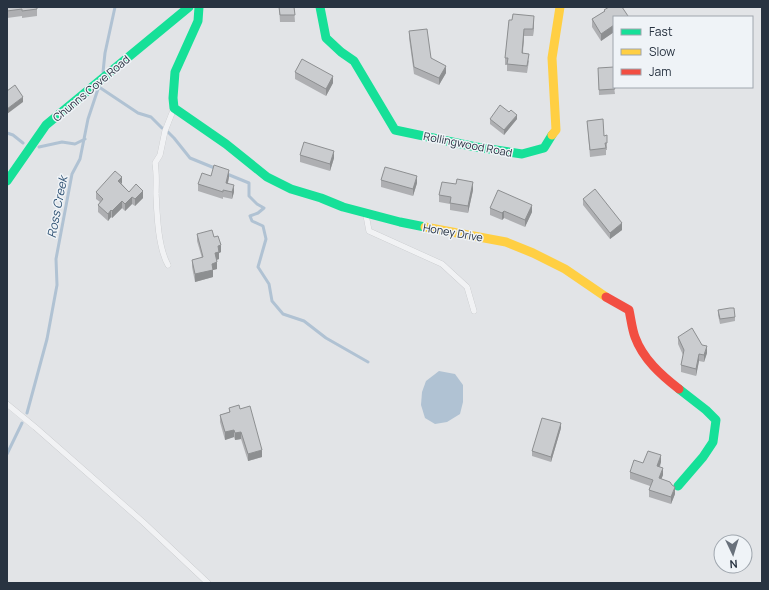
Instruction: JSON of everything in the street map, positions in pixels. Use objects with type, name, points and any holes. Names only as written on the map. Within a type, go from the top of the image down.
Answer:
[{"type":"street","name":"Chunns Cove Road","points":[[7,181],[46,125],[189,7]]},
{"type":"street","points":[[174,108],[173,98],[175,72],[198,21],[199,7]]},
{"type":"street","name":"Rollingwood Road","points":[[320,7],[326,38],[341,52],[354,61],[395,130],[476,147],[522,154],[544,148],[556,130],[552,58],[560,7]]},
{"type":"street","name":"Honey Drive","points":[[174,108],[226,144],[267,177],[291,188],[343,207],[400,222],[506,242],[533,252],[565,269],[629,310],[636,340],[647,361],[669,382],[716,420],[713,442],[703,457],[678,486]]},
{"type":"lane","points":[[168,265],[159,235],[155,163],[160,155],[164,131],[174,108]]},
{"type":"lane","points":[[366,213],[369,231],[442,264],[467,287],[474,311]]},
{"type":"lane","points":[[7,404],[143,522],[208,583]]},
{"type":"water","points":[[439,371],[455,374],[463,385],[463,402],[460,414],[447,422],[435,424],[425,418],[421,405],[422,392],[426,381]]},
{"type":"building","points":[[7,7],[37,7],[37,9],[7,11]]},
{"type":"building","points":[[279,7],[294,7],[295,15],[280,15]]},
{"type":"building","points":[[609,7],[622,7],[628,16],[613,16],[613,26],[601,34],[592,19],[605,11],[604,10]]},
{"type":"building","points":[[513,14],[534,16],[533,29],[524,29],[522,53],[529,54],[527,66],[507,64],[508,58],[505,58],[509,20],[512,20]]},
{"type":"building","points":[[427,29],[431,58],[446,66],[439,78],[414,67],[409,31]]},
{"type":"building","points":[[302,59],[333,76],[326,89],[295,72]]},
{"type":"building","points":[[613,67],[613,88],[615,89],[599,90],[598,68]]},
{"type":"building","points":[[15,85],[23,97],[7,109],[7,91]]},
{"type":"building","points":[[500,105],[509,112],[511,110],[517,115],[504,130],[490,119]]},
{"type":"building","points":[[603,119],[604,136],[607,135],[607,143],[605,143],[606,148],[590,150],[587,121]]},
{"type":"building","points":[[304,142],[334,151],[330,164],[300,155]]},
{"type":"building","points":[[214,165],[229,170],[226,183],[234,185],[232,192],[223,190],[223,192],[198,184],[202,173],[211,176]]},
{"type":"building","points":[[385,167],[417,176],[413,189],[381,180]]},
{"type":"building","points":[[115,171],[122,177],[118,181],[129,192],[136,184],[143,191],[135,199],[132,197],[125,204],[122,201],[108,214],[98,205],[103,199],[96,192]]},
{"type":"building","points":[[457,179],[473,182],[468,206],[450,203],[451,197],[439,195],[442,182],[456,184]]},
{"type":"building","points":[[595,189],[622,223],[610,233],[583,199]]},
{"type":"building","points":[[498,190],[532,205],[525,220],[504,211],[502,213],[490,208]]},
{"type":"building","points":[[212,230],[214,237],[218,236],[221,245],[218,246],[219,252],[215,253],[217,262],[212,264],[213,270],[195,274],[192,260],[203,257],[197,234]]},
{"type":"building","points":[[734,308],[735,317],[720,319],[718,310]]},
{"type":"building","points":[[692,328],[702,345],[707,346],[704,355],[699,354],[696,369],[681,365],[684,350],[678,337]]},
{"type":"building","points":[[239,405],[240,409],[250,406],[262,450],[248,454],[241,432],[235,433],[234,430],[225,432],[220,415],[230,412],[229,408]]},
{"type":"building","points":[[542,418],[561,423],[551,457],[532,451]]},
{"type":"building","points":[[648,451],[661,455],[657,466],[663,468],[659,478],[670,482],[675,487],[671,497],[649,490],[653,480],[630,472],[634,460],[643,463]]},
{"type":"waterway","name":"Ross Creek","points":[[103,72],[105,53],[115,7]]},
{"type":"waterway","points":[[99,87],[138,113],[151,117],[162,128]]},
{"type":"waterway","name":"Ross Creek","points":[[27,413],[47,339],[57,285],[56,259],[72,174],[80,159],[88,119],[98,89]]},
{"type":"waterway","points":[[168,132],[190,158],[217,169]]},
{"type":"waterway","points":[[7,133],[13,135],[23,143]]},
{"type":"waterway","points":[[39,147],[62,142],[75,144],[85,139]]},
{"type":"waterway","points":[[227,174],[249,183],[249,196],[257,204],[264,208],[258,213],[250,216],[252,221],[263,226],[266,239],[258,267],[269,284],[272,301],[283,314],[304,321],[326,338],[368,362]]},
{"type":"waterway","name":"Ross Creek","points":[[7,454],[22,423]]},
{"type":"traffic: fast","points":[[7,181],[46,125],[189,7]]},
{"type":"traffic: fast","points":[[199,7],[198,21],[175,72],[173,98],[174,108],[226,144],[267,177],[291,189],[321,198],[343,207],[425,227]]},
{"type":"traffic: fast","points":[[320,7],[326,38],[341,52],[354,61],[395,130],[476,147],[522,154],[544,148],[552,135]]},
{"type":"traffic: fast","points":[[678,486],[703,457],[713,442],[716,420],[706,410],[679,389]]},
{"type":"traffic: slow","points":[[552,135],[556,130],[552,58],[560,7]]},
{"type":"traffic: slow","points":[[425,227],[506,242],[533,253],[565,269],[606,297]]},
{"type":"traffic: jam","points":[[606,297],[629,310],[638,345],[659,372],[679,389]]}]
